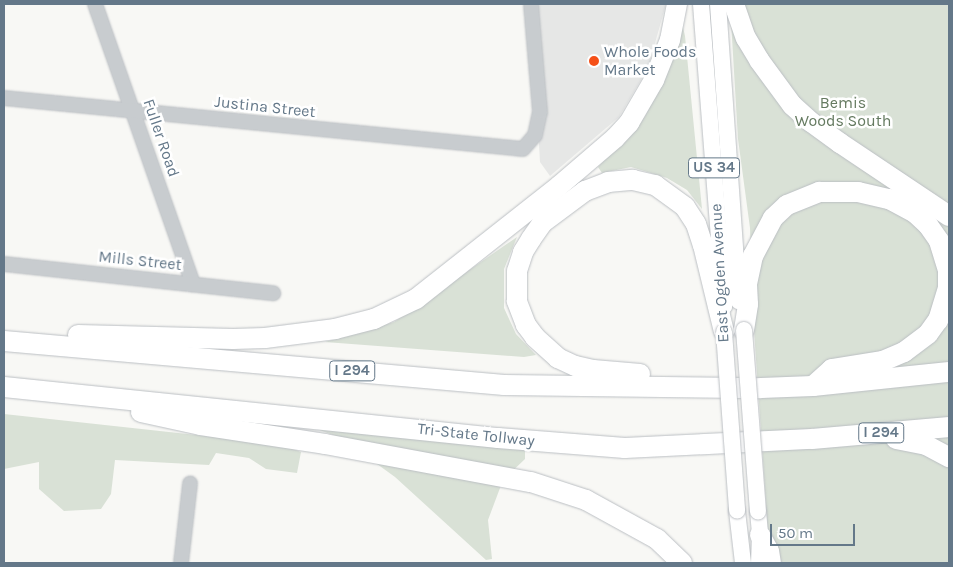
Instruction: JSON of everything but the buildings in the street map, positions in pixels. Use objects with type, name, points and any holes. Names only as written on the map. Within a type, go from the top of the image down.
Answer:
[{"type":"highway","points":[[4,333],[232,339],[265,338],[335,329],[374,319],[398,308],[416,299],[449,274],[590,162],[615,138],[642,103],[654,80],[670,40],[677,4]]},
{"type":"highway","points":[[734,4],[746,38],[759,60],[792,104],[810,122],[949,216]]},
{"type":"highway","points":[[702,389],[664,374],[615,373],[575,366],[544,347],[526,325],[517,301],[517,271],[523,252],[542,223],[584,191],[608,182],[633,180],[654,185],[685,207],[696,224],[724,332]]},
{"type":"highway","points":[[744,330],[748,304],[747,284],[753,256],[773,218],[787,204],[819,192],[858,192],[889,200],[916,213],[928,225],[939,241],[948,270],[948,288],[938,320],[928,334],[904,352],[883,361],[832,369],[813,386]]},
{"type":"highway","name":"I 294","points":[[4,341],[504,384],[702,389],[813,386],[949,372]]},
{"type":"highway","name":"Tri-State Tollway","points":[[4,387],[498,438],[625,448],[812,439],[949,427]]},
{"type":"highway","points":[[62,393],[201,425],[325,444],[531,482],[586,500],[657,538],[682,563]]},
{"type":"highway","points":[[812,439],[891,438],[926,445],[949,457]]},
{"type":"highway","points":[[760,535],[769,551],[770,563]]},
{"type":"main road","name":"East Ogden Avenue","points":[[701,4],[724,299],[724,332],[737,511],[744,563]]},
{"type":"main road","name":"East Ogden Avenue","points":[[718,4],[739,295],[744,330],[760,535]]},
{"type":"main road","name":"US 34","points":[[759,563],[760,535]]},
{"type":"street","name":"Fuller Road","points":[[95,4],[194,284]]},
{"type":"street","name":"Justina Street","points":[[4,98],[523,150],[535,135],[540,112],[531,4]]},
{"type":"street","name":"Mills Street","points":[[4,264],[273,293]]},
{"type":"street","points":[[181,563],[190,484]]},
{"type":"shaded area","points":[[531,4],[666,4],[648,68],[619,117],[550,176],[540,162]]},
{"type":"green space","name":"Bemis Woods South","points":[[730,4],[949,4],[949,563],[770,563],[752,301],[750,228],[738,139]]},
{"type":"green space","points":[[682,23],[685,36],[702,209],[687,190],[667,178],[631,167],[602,173],[598,167],[645,116],[668,71]]},
{"type":"green space","points":[[517,237],[504,269],[504,308],[516,334],[536,355],[524,357],[325,342],[394,322]]},
{"type":"green space","points":[[4,414],[280,444],[301,452],[297,473],[266,469],[249,458],[216,453],[209,465],[115,460],[111,494],[101,509],[64,511],[39,489],[39,462],[4,469]]},
{"type":"green space","points":[[298,422],[525,445],[525,459],[503,480],[488,520],[492,559],[486,560],[395,477],[341,438]]},
{"type":"place","name":"Whole Foods Market","points":[[594,61]]}]
